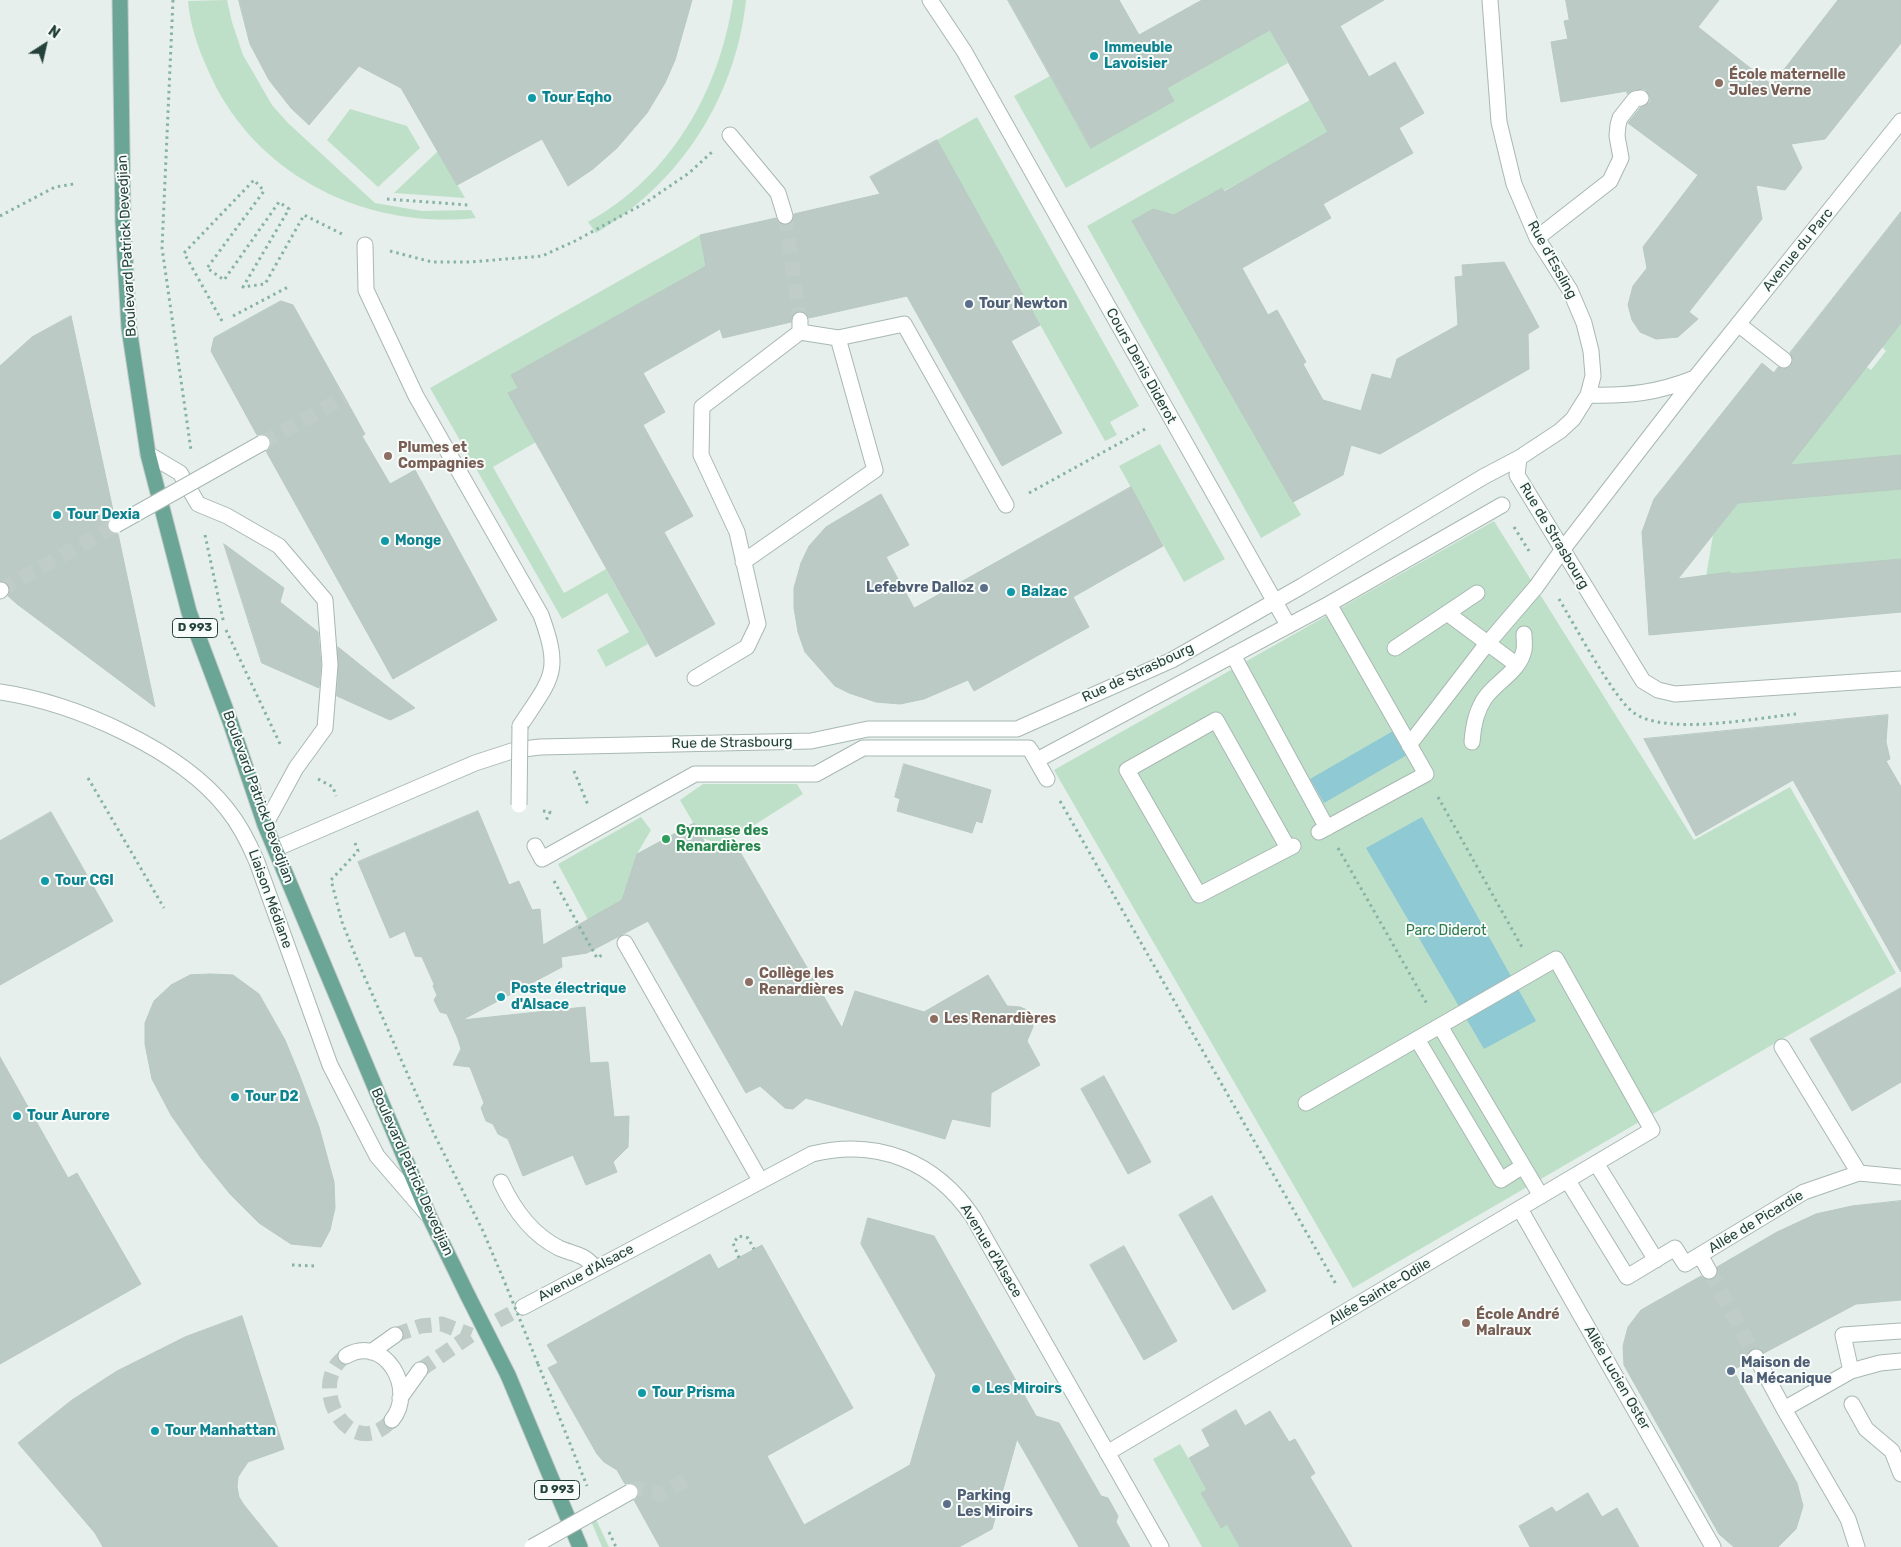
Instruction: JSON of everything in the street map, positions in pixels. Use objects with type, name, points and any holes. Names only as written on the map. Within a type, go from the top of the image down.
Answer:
[{"type":"main road","name":"Boulevard Patrick Devedjian","points":[[120,0],[123,222],[128,328],[148,454],[189,612],[230,721],[265,826],[430,1218],[508,1375],[580,1547]]},
{"type":"street","name":"Cours Denis Diderot","points":[[930,0],[964,51],[1288,625]]},
{"type":"street","name":"Rue d'Essling","points":[[1490,0],[1499,122],[1514,184],[1537,238],[1570,290],[1584,323],[1592,352],[1593,376],[1588,395],[1573,419],[1560,431],[1519,458]]},
{"type":"street","points":[[1537,238],[1610,180],[1621,158],[1617,136],[1620,118],[1635,99],[1641,98]]},
{"type":"street","name":"Avenue du Parc","points":[[1409,745],[1487,644],[1536,587],[1563,549],[1695,378],[1899,128]]},
{"type":"street","points":[[730,135],[778,193],[785,216]]},
{"type":"street","points":[[365,245],[366,290],[416,396],[541,615],[549,637],[553,655],[550,680],[520,726],[519,805]]},
{"type":"street","points":[[695,678],[747,647],[758,624],[737,532],[701,455],[702,408],[800,326],[838,338],[904,324],[1006,505]]},
{"type":"street","points":[[1738,324],[1784,360]]},
{"type":"street","points":[[744,562],[875,470],[838,338]]},
{"type":"street","points":[[1588,395],[1618,396],[1663,390],[1695,378]]},
{"type":"street","points":[[116,525],[262,443]]},
{"type":"street","points":[[148,454],[180,473],[198,504],[227,516],[279,546],[324,600],[330,665],[325,728],[296,768],[265,826]]},
{"type":"street","name":"Rue de Strasbourg","points":[[1519,458],[1517,475],[1643,681],[1658,690],[1675,694],[1901,679]]},
{"type":"street","name":"Rue de Strasbourg","points":[[275,848],[496,756],[532,748],[811,741],[868,729],[1017,729],[1172,660],[1275,602],[1483,477],[1519,458]]},
{"type":"street","points":[[538,853],[598,828],[695,774],[816,774],[863,748],[1033,754],[1233,655],[1329,604],[1502,505]]},
{"type":"street","points":[[1395,648],[1477,593]]},
{"type":"street","points":[[1233,655],[1323,830],[1426,774],[1329,604]]},
{"type":"street","points":[[1447,614],[1517,665]]},
{"type":"street","points":[[1472,742],[1473,728],[1485,698],[1517,665],[1524,650],[1524,634]]},
{"type":"street","name":"Liaison Médiane","points":[[0,692],[54,704],[104,723],[192,775],[228,810],[249,843],[257,862],[330,1065],[377,1156],[430,1218]]},
{"type":"street","points":[[1216,720],[1290,847],[1199,895],[1127,770],[1216,720]]},
{"type":"street","points":[[1017,729],[1047,779]]},
{"type":"street","points":[[625,943],[760,1180]]},
{"type":"street","name":"Allée Sainte-Odile","points":[[1107,1453],[1652,1130],[1556,959],[1535,971]]},
{"type":"street","points":[[1306,1103],[1535,971]]},
{"type":"street","points":[[1440,1026],[1541,1196]]},
{"type":"street","points":[[1417,1039],[1501,1180],[1523,1166]]},
{"type":"street","points":[[1782,1046],[1859,1173]]},
{"type":"street","name":"Avenue d'Alsace","points":[[523,1307],[812,1154],[851,1148],[872,1149],[904,1159],[946,1185],[963,1202],[978,1224],[1161,1547]]},
{"type":"street","points":[[1596,1163],[1656,1260]]},
{"type":"street","name":"Allée de Picardie","points":[[1568,1181],[1627,1277],[1674,1248],[1685,1264],[1804,1192],[1859,1173],[1901,1177]]},
{"type":"street","points":[[501,1182],[516,1211],[533,1230],[559,1248],[586,1258],[595,1269]]},
{"type":"street","name":"Allée Lucien Oster","points":[[1520,1208],[1713,1547]]},
{"type":"street","points":[[1700,1255],[1709,1271]]},
{"type":"street","points":[[1851,1371],[1843,1335],[1901,1330]]},
{"type":"street","points":[[371,1352],[396,1334]]},
{"type":"street","points":[[346,1356],[358,1352],[371,1352],[384,1356],[393,1366],[398,1378],[400,1398],[397,1411],[392,1420]]},
{"type":"street","points":[[1756,1357],[1848,1519],[1857,1547]]},
{"type":"street","points":[[1784,1409],[1851,1371],[1880,1363],[1901,1361]]},
{"type":"street","points":[[400,1398],[420,1370]]},
{"type":"street","points":[[1852,1404],[1866,1429],[1892,1452],[1901,1474]]},
{"type":"street","points":[[532,1547],[630,1492]]},
{"type":"path","points":[[222,322],[184,253],[254,180],[264,191],[208,268],[224,280],[279,202],[289,209],[243,287],[265,284],[304,214],[365,245],[432,262],[470,262],[542,256],[575,241],[645,203],[689,174],[730,135]]},
{"type":"path","points":[[0,216],[56,187],[74,184]]},
{"type":"path","points":[[387,199],[468,205]]},
{"type":"path","points":[[233,316],[288,287]]},
{"type":"path","points":[[1029,493],[1169,416]]},
{"type":"path","points":[[564,746],[598,828]]},
{"type":"path","points":[[1426,774],[1535,971]]},
{"type":"path","points":[[88,778],[164,908]]},
{"type":"path","points":[[1047,779],[1350,1309]]},
{"type":"path","points":[[1323,830],[1440,1026]]},
{"type":"path","points":[[538,853],[597,958],[625,943]]},
{"type":"path","points":[[331,880],[342,922],[358,962],[434,1134],[483,1231],[591,1495]]},
{"type":"path","points":[[740,1258],[733,1243],[739,1236],[748,1238],[754,1250]]},
{"type":"path","points":[[292,1265],[315,1266]]},
{"type":"path","points":[[607,1530],[616,1547]]},
{"type":"green space","points":[[227,0],[243,55],[272,105],[288,123],[375,203],[422,211],[471,210],[476,218],[434,219],[394,215],[354,204],[317,188],[283,166],[253,139],[228,107],[208,70],[198,45],[188,1]]},
{"type":"green space","points":[[733,0],[746,0],[740,36],[730,70],[716,103],[699,134],[678,163],[653,190],[626,213],[596,233],[588,222],[617,203],[644,181],[667,156],[686,128],[703,99],[716,67],[726,34]]},
{"type":"green space","points":[[1270,30],[1288,63],[1066,188],[1014,96],[1050,76],[1091,148],[1174,101],[1167,88]]},
{"type":"green space","points":[[1310,100],[1329,133],[1224,191],[1222,188],[1174,215],[1153,209],[1133,221],[1301,515],[1261,538],[1087,226]]},
{"type":"green space","points":[[350,109],[407,126],[420,148],[378,187],[327,140]]},
{"type":"green space","points":[[977,117],[1139,406],[1110,422],[1117,435],[1105,441],[937,140]]},
{"type":"green space","points":[[438,151],[465,198],[394,193]]},
{"type":"green space","points":[[700,235],[707,269],[702,268],[511,375],[518,388],[509,393],[536,442],[493,467],[564,593],[606,569],[648,644],[606,667],[597,650],[629,632],[607,593],[562,619],[430,388]]},
{"type":"green space","points":[[1901,323],[1901,559],[1730,574],[1730,572],[1706,577],[1713,535],[1768,465],[1867,367],[1871,370],[1886,351],[1882,347]]},
{"type":"green space","points":[[1160,444],[1225,559],[1184,582],[1119,466]]},
{"type":"green space","name":"Parc Diderot","points":[[1494,521],[1694,840],[1790,787],[1896,973],[1353,1288],[1054,770]]},
{"type":"green space","points":[[703,784],[797,784],[803,794],[723,845],[702,838],[680,800]]},
{"type":"green space","points":[[641,817],[651,830],[637,854],[622,900],[588,920],[558,864]]},
{"type":"green space","points":[[1180,1444],[1207,1490],[1201,1493],[1220,1527],[1227,1524],[1240,1547],[1202,1547],[1153,1459]]},
{"type":"green space","points":[[593,1513],[609,1547],[602,1547],[588,1514]]},
{"type":"water","points":[[1393,731],[1407,755],[1324,803],[1310,779]]},
{"type":"water","points":[[1422,817],[1536,1021],[1484,1049],[1366,848]]},
{"type":"building","name":"Tour Eqho","points":[[239,0],[692,0],[675,60],[665,83],[647,113],[617,148],[593,169],[568,186],[542,139],[457,185],[401,88],[359,66],[309,125],[291,108],[269,80],[250,44]]},
{"type":"building","points":[[1008,0],[1119,0],[1139,35],[1202,0],[1384,0],[1340,26],[1369,77],[1395,62],[1424,113],[1399,128],[1413,153],[1323,204],[1331,218],[1242,268],[1268,315],[1277,310],[1306,362],[1303,364],[1323,400],[1361,411],[1372,374],[1391,379],[1397,359],[1458,325],[1455,277],[1463,276],[1462,265],[1504,262],[1539,327],[1528,334],[1529,369],[1380,454],[1351,445],[1343,475],[1293,502],[1132,221],[1153,209],[1174,215],[1222,188],[1224,192],[1328,132],[1270,30],[1167,88],[1174,101],[1091,148]]},
{"type":"building","points":[[1566,0],[1719,0],[1698,27],[1772,85],[1838,0],[1901,0],[1901,43],[1825,139],[1791,144],[1802,168],[1785,190],[1756,185],[1762,219],[1689,312],[1698,319],[1678,337],[1656,339],[1640,332],[1632,320],[1628,305],[1633,286],[1647,268],[1643,247],[1698,175],[1628,123],[1640,108],[1650,102],[1650,96],[1645,89],[1633,90],[1627,94],[1627,91],[1561,102],[1551,42],[1568,39],[1564,21],[1569,20]]},
{"type":"building","points":[[937,140],[1040,325],[1011,341],[1062,433],[1002,466],[907,296],[809,318],[805,312],[800,311],[792,315],[791,322],[723,338],[720,329],[643,373],[665,412],[643,425],[693,516],[664,532],[715,624],[656,657],[508,393],[518,388],[511,375],[706,266],[700,235],[776,218],[779,223],[787,225],[792,222],[794,214],[880,194],[870,177]]},
{"type":"building","points":[[1901,212],[1901,323],[1790,465],[1901,455],[1901,489],[1738,503],[1678,579],[1730,572],[1730,574],[1901,559],[1901,612],[1649,635],[1642,532],[1654,499],[1762,363],[1774,373],[1778,367],[1783,369],[1791,366],[1793,361],[1790,353]]},
{"type":"building","name":"Monge","points":[[281,301],[293,305],[365,434],[362,436],[390,484],[415,470],[497,620],[393,679],[266,451],[270,447],[270,439],[266,435],[257,435],[211,351],[214,338]]},
{"type":"building","name":"Tour Dexia","points":[[71,316],[114,515],[108,520],[107,525],[111,533],[118,534],[155,707],[17,604],[8,596],[10,588],[8,584],[0,581],[0,366],[32,337]]},
{"type":"building","name":"Balzac","points":[[1131,487],[1163,546],[1073,597],[1089,627],[974,691],[968,680],[924,699],[900,704],[876,702],[835,686],[805,652],[798,632],[794,608],[794,588],[801,563],[809,546],[826,527],[881,494],[909,545],[886,557],[914,608]]},
{"type":"building","points":[[224,544],[284,588],[280,602],[318,632],[321,665],[319,688],[262,663]]},
{"type":"building","points":[[338,647],[415,708],[390,720],[337,696]]},
{"type":"building","points":[[1888,715],[1886,742],[1890,759],[1886,761],[1901,787],[1901,972],[1793,780],[1696,836],[1644,739]]},
{"type":"building","points":[[904,764],[991,790],[982,823],[976,821],[972,833],[897,811],[900,799],[895,797]]},
{"type":"building","points":[[478,811],[509,885],[519,881],[532,910],[540,909],[543,945],[622,900],[637,854],[694,823],[711,853],[732,838],[842,1028],[855,991],[924,1012],[988,975],[1007,1006],[1020,1007],[1027,1010],[1032,1016],[1033,1027],[1027,1041],[1040,1065],[991,1093],[990,1127],[952,1119],[945,1139],[806,1098],[793,1109],[785,1108],[760,1086],[746,1093],[648,921],[587,953],[561,957],[562,967],[462,1020],[585,1007],[590,1063],[608,1062],[614,1117],[629,1116],[628,1147],[613,1162],[617,1172],[586,1185],[573,1155],[523,1176],[508,1139],[498,1134],[493,1124],[486,1121],[481,1108],[484,1103],[470,1067],[453,1065],[461,1049],[447,1014],[440,1012],[434,1000],[437,995],[434,984],[422,957],[415,956],[405,931],[390,938],[358,862]]},
{"type":"building","name":"Tour CGI","points":[[51,812],[113,921],[0,985],[0,841]]},
{"type":"building","name":"Tour D2","points":[[190,975],[233,975],[259,994],[285,1040],[299,1074],[319,1127],[334,1182],[335,1208],[330,1230],[321,1247],[291,1244],[259,1223],[230,1194],[201,1158],[171,1115],[152,1079],[145,1044],[145,1023],[154,1001],[171,985]]},
{"type":"building","points":[[1901,988],[1901,1082],[1852,1111],[1810,1039]]},
{"type":"building","points":[[0,1057],[68,1178],[77,1173],[141,1284],[0,1364]]},
{"type":"building","points":[[1104,1076],[1151,1162],[1128,1174],[1081,1089]]},
{"type":"building","points":[[1212,1196],[1266,1291],[1233,1310],[1179,1215]]},
{"type":"building","points":[[1901,1201],[1901,1300],[1856,1304],[1764,1353],[1760,1349],[1752,1349],[1748,1353],[1748,1362],[1733,1370],[1797,1483],[1803,1506],[1796,1529],[1778,1547],[1734,1547],[1719,1534],[1624,1365],[1623,1346],[1628,1327],[1641,1310],[1701,1276],[1705,1279],[1713,1279],[1717,1275],[1717,1267],[1777,1232],[1816,1214],[1852,1206]]},
{"type":"building","points":[[868,1218],[934,1236],[1036,1416],[1059,1423],[1101,1496],[1108,1498],[1118,1516],[1116,1522],[1130,1547],[1079,1547],[1017,1439],[992,1529],[959,1547],[660,1547],[634,1500],[639,1493],[638,1487],[631,1483],[625,1484],[617,1470],[604,1462],[597,1454],[548,1368],[558,1363],[547,1345],[710,1254],[718,1269],[762,1245],[853,1408],[767,1456],[804,1525],[910,1465],[936,1375],[861,1244]]},
{"type":"building","points":[[1124,1246],[1177,1341],[1144,1360],[1090,1265]]},
{"type":"building","name":"Tour Manhattan","points":[[242,1316],[284,1449],[248,1462],[238,1477],[237,1487],[239,1497],[244,1505],[278,1547],[103,1547],[95,1533],[18,1443],[72,1400],[117,1371],[185,1337]]},
{"type":"building","points":[[1236,1410],[1245,1426],[1270,1411],[1289,1442],[1295,1439],[1315,1473],[1310,1477],[1352,1547],[1240,1547],[1227,1524],[1221,1528],[1201,1493],[1207,1490],[1189,1458],[1210,1446],[1202,1430]]},
{"type":"building","points":[[1588,1493],[1602,1517],[1617,1508],[1639,1547],[1530,1547],[1519,1526],[1552,1507],[1556,1512]]},
{"type":"tunnel","points":[[785,216],[800,320]]},
{"type":"tunnel","points":[[262,443],[345,397]]},
{"type":"tunnel","points":[[1,590],[116,525]]},
{"type":"tunnel","points":[[1709,1271],[1756,1357]]},
{"type":"tunnel","points":[[420,1370],[471,1335],[523,1307]]},
{"type":"tunnel","points":[[395,1335],[421,1326],[442,1324],[471,1335]]},
{"type":"tunnel","points":[[346,1356],[334,1368],[330,1384],[331,1400],[338,1415],[348,1427],[361,1433],[376,1432],[392,1420]]},
{"type":"tunnel","points":[[630,1492],[637,1488],[661,1494],[691,1477]]},
{"type":"place","name":"Immeuble Lavoisier","points":[[1094,56]]},
{"type":"place","name":"École maternelle Jules Verne","points":[[1719,83]]},
{"type":"place","name":"Tour Eqho","points":[[532,98]]},
{"type":"place","name":"Tour Newton","points":[[969,304]]},
{"type":"place","name":"Plumes et Compagnies","points":[[388,456]]},
{"type":"place","name":"Tour Dexia","points":[[57,515]]},
{"type":"place","name":"Monge","points":[[385,541]]},
{"type":"place","name":"Lefebvre Dalloz","points":[[984,588]]},
{"type":"place","name":"Balzac","points":[[1011,592]]},
{"type":"place","name":"Gymnase des Renardières","points":[[666,839]]},
{"type":"place","name":"Tour CGI","points":[[45,881]]},
{"type":"place","name":"Collège les Renardières","points":[[749,982]]},
{"type":"place","name":"Poste électrique d'Alsace","points":[[501,997]]},
{"type":"place","name":"Les Renardières","points":[[934,1019]]},
{"type":"place","name":"Tour D2","points":[[235,1097]]},
{"type":"place","name":"Tour Aurore","points":[[17,1116]]},
{"type":"place","name":"École André Malraux","points":[[1466,1323]]},
{"type":"place","name":"Maison de la Mécanique","points":[[1731,1371]]},
{"type":"place","name":"Les Miroirs","points":[[976,1389]]},
{"type":"place","name":"Tour Prisma","points":[[642,1393]]},
{"type":"place","name":"Tour Manhattan","points":[[155,1431]]},
{"type":"place","name":"Parking Les Miroirs","points":[[947,1504]]}]
